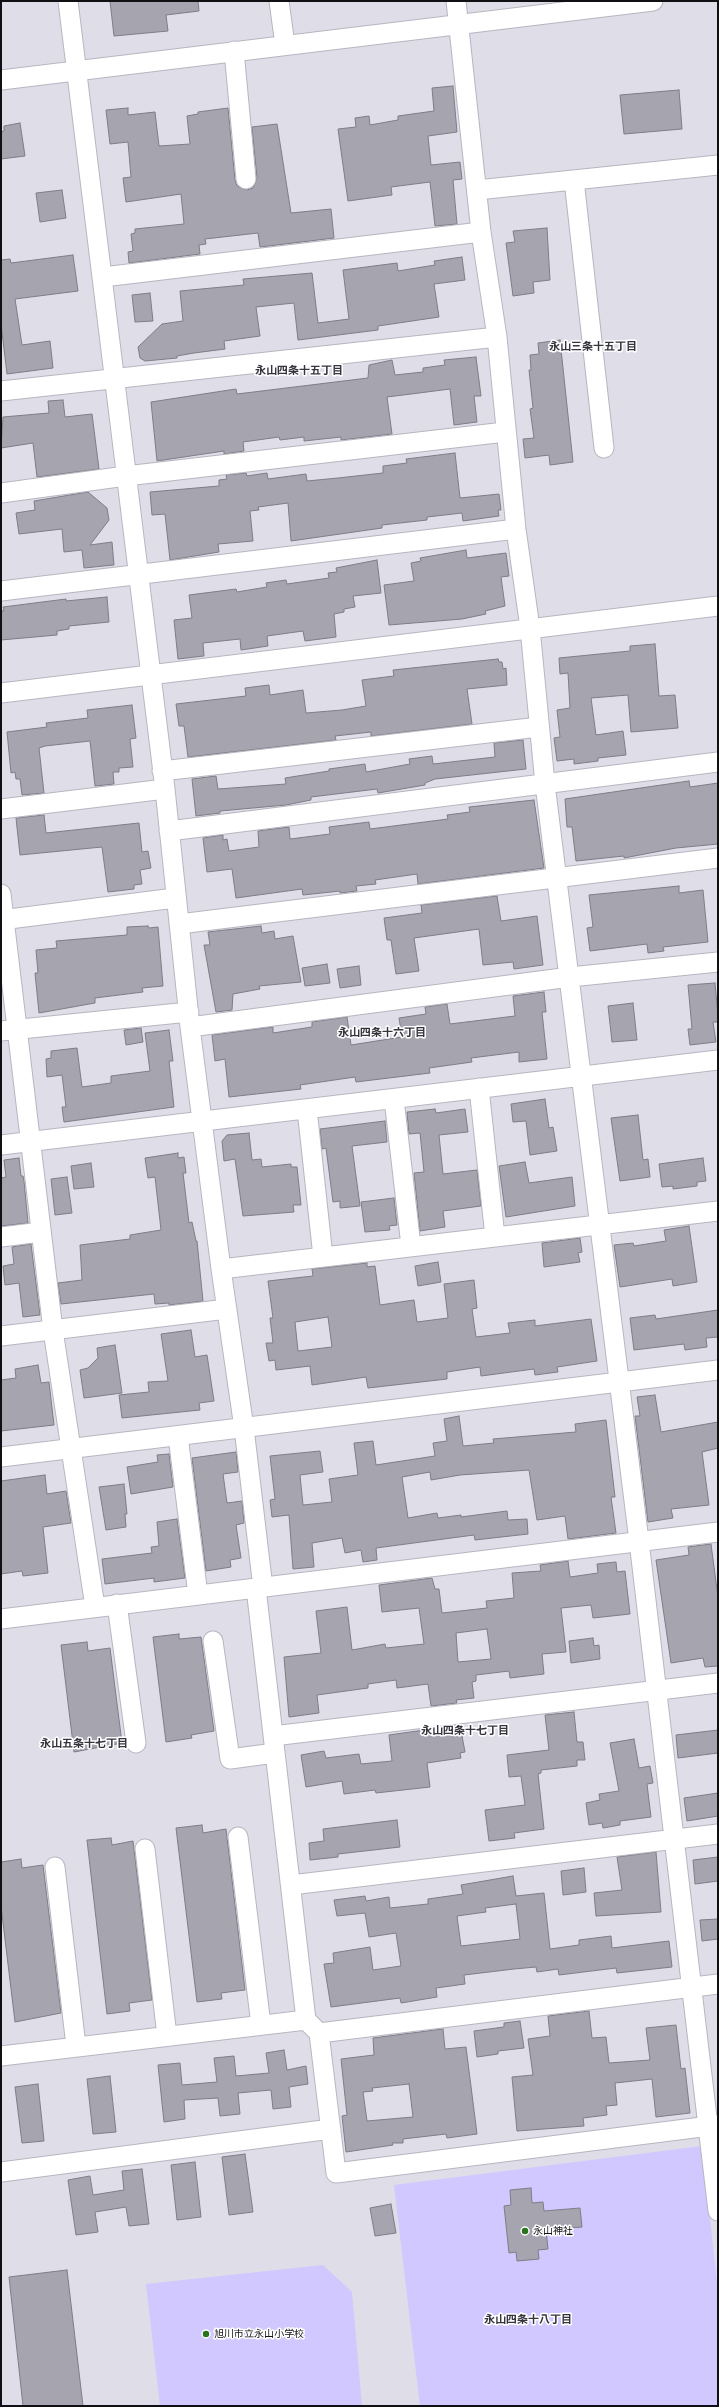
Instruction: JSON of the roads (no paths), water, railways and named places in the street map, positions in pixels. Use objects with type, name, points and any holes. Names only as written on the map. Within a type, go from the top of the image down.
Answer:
[{"type":"street","points":[[68,1],[103,276],[137,575],[164,780],[178,924],[221,1269],[244,1428],[274,1745],[291,1885],[331,2129],[336,2173],[713,2126]]},
{"type":"street","points":[[279,1],[284,45]]},
{"type":"street","points":[[456,1],[481,232],[497,337],[505,432],[516,529],[530,628],[545,784],[558,878],[692,1987],[713,2126],[718,2211]]},
{"type":"street","points":[[1,80],[653,1]]},
{"type":"street","points":[[234,51],[246,179]]},
{"type":"street","points":[[477,190],[718,165]]},
{"type":"street","points":[[574,180],[604,448]]},
{"type":"street","points":[[103,276],[481,232]]},
{"type":"street","points":[[1,390],[497,337]]},
{"type":"street","points":[[1,493],[126,476],[505,432]]},
{"type":"street","points":[[1,591],[516,529]]},
{"type":"street","points":[[1,692],[718,606]]},
{"type":"street","points":[[1,808],[164,780],[539,727]]},
{"type":"street","points":[[169,831],[718,762]]},
{"type":"street","points":[[178,924],[718,858]]},
{"type":"street","points":[[1,894],[10,1030],[30,1141],[53,1330],[95,1607]]},
{"type":"street","points":[[2,919],[175,898]]},
{"type":"street","points":[[10,1030],[190,1019],[718,962]]},
{"type":"street","points":[[1,1145],[718,1060]]},
{"type":"street","points":[[479,1088],[495,1236]]},
{"type":"street","points":[[394,1099],[411,1246]]},
{"type":"street","points":[[307,1109],[323,1257]]},
{"type":"street","points":[[221,1269],[718,1211]]},
{"type":"street","points":[[1,1237],[41,1232]]},
{"type":"street","points":[[1,1336],[227,1309]]},
{"type":"street","points":[[1,1457],[718,1370]]},
{"type":"street","points":[[178,1436],[198,1595]]},
{"type":"street","points":[[1,1619],[718,1532]]},
{"type":"street","points":[[117,1604],[136,1743]]},
{"type":"street","points":[[212,1641],[230,1759],[274,1745],[657,1690],[718,1683]]},
{"type":"street","points":[[291,1885],[718,1834]]},
{"type":"street","points":[[238,1837],[261,2025]]},
{"type":"street","points":[[144,1849],[167,2036]]},
{"type":"street","points":[[55,1866],[76,2046]]},
{"type":"street","points":[[1,2056],[261,2025],[313,2026],[718,1984]]},
{"type":"street","points":[[1,2172],[331,2129]]},
{"type":"place","name":"永山神社","points":[[525,2231]]},
{"type":"place","name":"旭川市立永山小学校","points":[[206,2334]]},
{"type":"district","name":"永山三条十五丁目","points":[[593,347]]},
{"type":"district","name":"永山四条十五丁目","points":[[299,371]]},
{"type":"district","name":"永山四条十六丁目","points":[[382,1033]]},
{"type":"district","name":"永山四条十七丁目","points":[[465,1731]]},
{"type":"district","name":"永山五条十七丁目","points":[[84,1744]]},
{"type":"district","name":"永山四条十八丁目","points":[[528,2320]]}]
